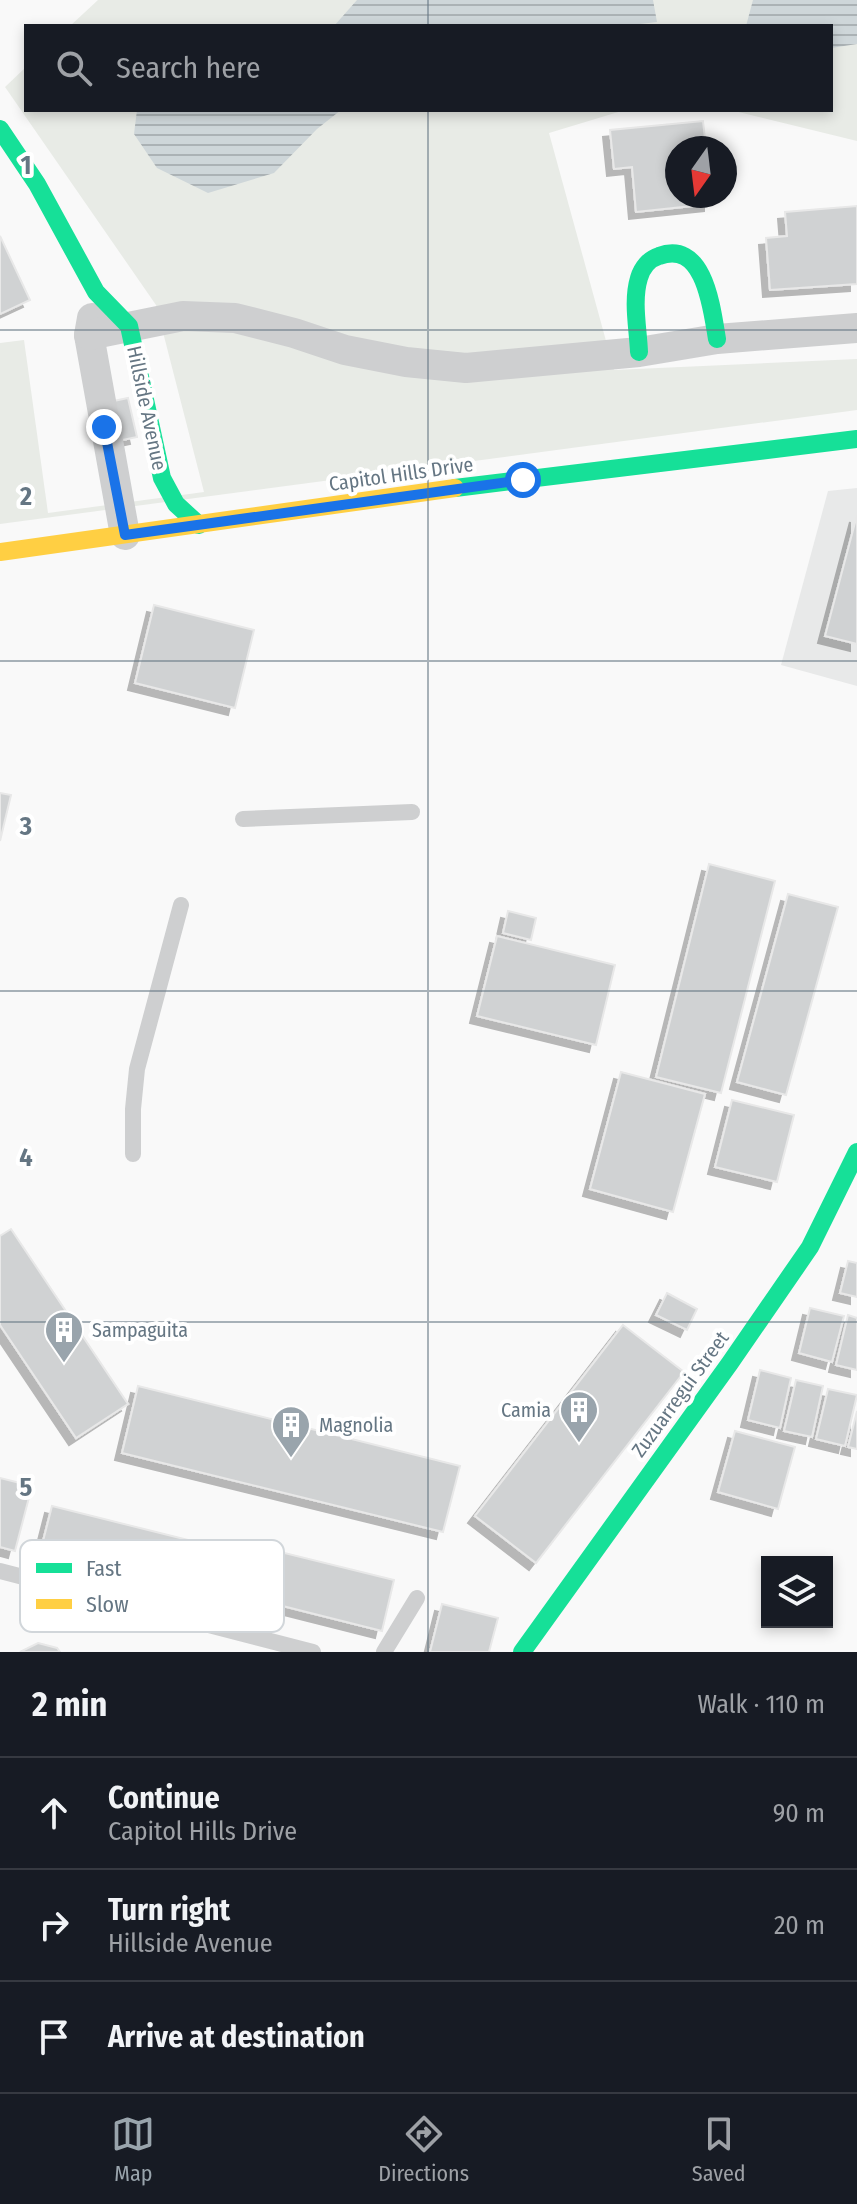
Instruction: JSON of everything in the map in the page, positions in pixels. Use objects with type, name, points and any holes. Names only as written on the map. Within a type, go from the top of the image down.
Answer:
[{"type":"street","name":"Hillside Avenue","points":[[0,129],[37,184],[96,292],[129,326],[162,478],[176,504],[199,525]]},
{"type":"street","points":[[639,352],[638,279],[646,263],[657,255],[674,254],[691,258],[703,274],[717,339]]},
{"type":"street","points":[[96,292],[89,335],[125,535]]},
{"type":"street","points":[[89,335],[183,316],[235,318],[345,350],[406,362],[466,368],[639,352],[717,339],[857,328]]},
{"type":"street","name":"Capitol Hills Drive","points":[[0,552],[414,493],[857,439]]},
{"type":"street","name":"Zuzuarregui Street","points":[[522,1652],[810,1247],[857,1152]]},
{"type":"lane","points":[[243,819],[412,812]]},
{"type":"lane","points":[[133,1154],[137,1069],[181,905]]},
{"type":"lane","points":[[0,1571],[20,1576]]},
{"type":"lane","points":[[384,1652],[417,1598]]},
{"type":"lane","points":[[236,1632],[313,1652]]},
{"type":"shaded area","points":[[98,0],[857,0],[857,141],[738,112],[833,112],[833,24],[72,24]]},
{"type":"shaded area","points":[[357,0],[653,0],[657,22],[640,24],[336,24]]},
{"type":"shaded area","points":[[753,0],[857,0],[857,44],[833,48],[833,24],[747,24]]},
{"type":"shaded area","points":[[24,69],[24,112],[618,112],[549,133],[614,370],[857,359],[857,410],[0,524],[0,343],[24,340],[48,513],[204,492],[156,305],[5,87]]},
{"type":"shaded area","points":[[137,112],[338,112],[317,129],[274,173],[208,193],[157,168],[134,134]]},
{"type":"shaded area","points":[[857,488],[857,686],[781,665],[828,491]]},
{"type":"building","points":[[703,121],[705,136],[665,136],[665,208],[674,208],[636,212],[632,167],[614,169],[610,130]]},
{"type":"building","points":[[857,206],[857,284],[770,290],[766,238],[787,236],[785,212]]},
{"type":"building","points":[[0,236],[30,300],[0,314]]},
{"type":"building","points":[[128,398],[137,437],[113,442],[104,403]]},
{"type":"building","points":[[857,515],[857,644],[825,636]]},
{"type":"building","points":[[154,605],[254,630],[235,708],[135,683]]},
{"type":"building","points":[[0,793],[11,795],[0,841]]},
{"type":"building","points":[[709,864],[775,881],[721,1093],[656,1077]]},
{"type":"building","points":[[788,894],[838,907],[786,1095],[737,1082]]},
{"type":"building","points":[[508,911],[536,918],[531,940],[503,933]]},
{"type":"building","points":[[497,936],[615,965],[596,1045],[477,1016]]},
{"type":"building","points":[[621,1072],[705,1094],[673,1212],[590,1189]]},
{"type":"building","points":[[732,1100],[794,1115],[777,1182],[715,1167]]},
{"type":"building","name":"Sampaguita","points":[[11,1229],[128,1404],[76,1438],[0,1325],[0,1236]]},
{"type":"building","points":[[848,1261],[857,1263],[857,1297],[840,1293]]},
{"type":"building","points":[[667,1293],[697,1309],[687,1330],[656,1315]]},
{"type":"building","points":[[810,1308],[844,1316],[832,1362],[799,1353]]},
{"type":"building","points":[[848,1315],[857,1318],[857,1370],[836,1365]]},
{"type":"building","name":"Camia","points":[[623,1325],[684,1372],[536,1563],[475,1516]]},
{"type":"building","points":[[760,1370],[791,1378],[780,1428],[748,1420]]},
{"type":"building","points":[[796,1380],[823,1386],[812,1437],[784,1431]]},
{"type":"building","name":"Magnolia","points":[[138,1386],[460,1466],[443,1532],[122,1453]]},
{"type":"building","points":[[828,1389],[857,1395],[845,1446],[816,1439]]},
{"type":"building","points":[[857,1411],[857,1449],[848,1447]]},
{"type":"building","points":[[735,1431],[795,1447],[778,1509],[718,1492]]},
{"type":"building","points":[[0,1478],[32,1486],[15,1551],[0,1547]]},
{"type":"building","points":[[52,1506],[188,1540],[43,1540]]},
{"type":"building","points":[[284,1553],[394,1580],[382,1631],[284,1606]]},
{"type":"building","points":[[442,1604],[498,1618],[489,1652],[430,1652]]},
{"type":"building","points":[[38,1643],[57,1648],[60,1652],[20,1652]]},
{"type":"traffic: fast","points":[[0,129],[37,184],[96,292],[129,326],[162,478],[176,504],[199,525]]},
{"type":"traffic: fast","points":[[639,352],[636,305],[640,274],[652,259],[674,253],[687,258],[703,280],[717,339]]},
{"type":"traffic: fast","points":[[455,488],[857,439]]},
{"type":"traffic: fast","points":[[522,1652],[810,1247],[857,1152]]},
{"type":"traffic: slow","points":[[0,552],[455,488]]},
{"type":"place","name":"Sampaguita","points":[[64,1364]]},
{"type":"place","name":"Camia","points":[[579,1444]]},
{"type":"place","name":"Magnolia","points":[[291,1459]]},
{"type":"route","points":[[104,427],[125,535],[523,480]]}]
